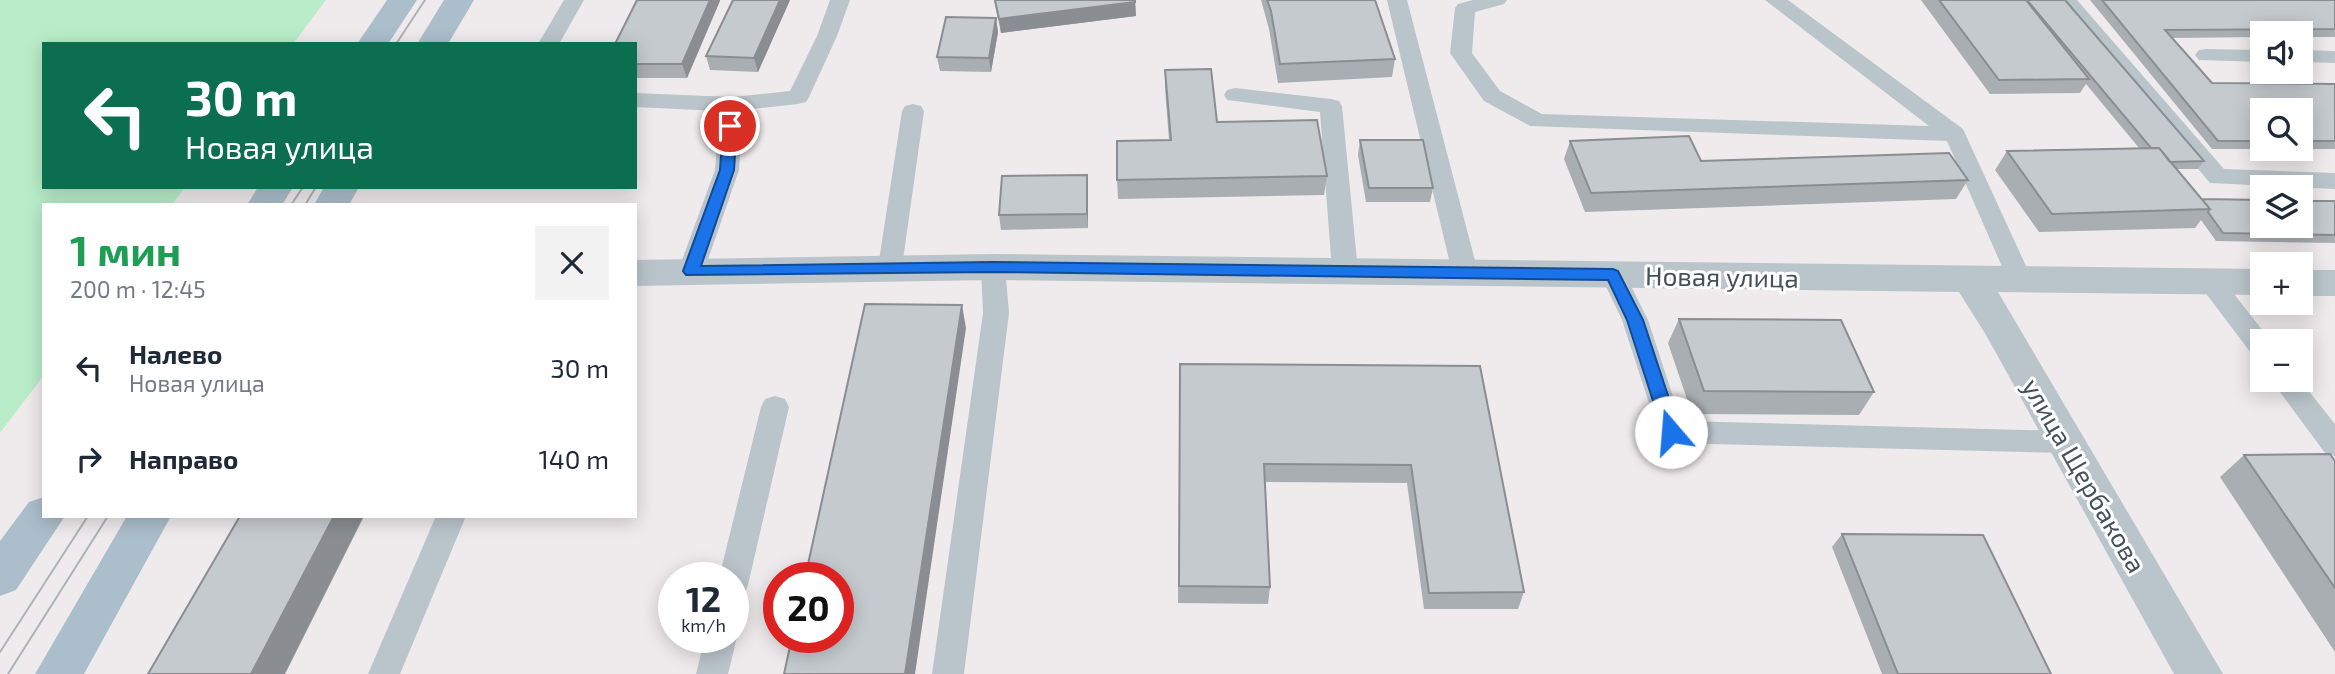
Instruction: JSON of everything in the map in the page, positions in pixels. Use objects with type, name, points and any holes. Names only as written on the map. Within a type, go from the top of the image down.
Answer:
[{"type":"main road","points":[[373,42],[402,0]]},
{"type":"main road","points":[[433,42],[459,0]]},
{"type":"main road","points":[[0,576],[42,518]]},
{"type":"main road","points":[[59,674],[149,518]]},
{"type":"street","name":"Новая улица","points":[[637,273],[993,267],[2250,282]]},
{"type":"street","name":"улица Щербакова","points":[[1969,278],[2199,674]]},
{"type":"street","points":[[2313,283],[2335,284]]},
{"type":"lane","points":[[549,42],[574,0]]},
{"type":"lane","points":[[637,100],[732,104],[798,97],[827,36],[840,0]]},
{"type":"lane","points":[[1396,0],[1465,272]]},
{"type":"lane","points":[[1497,0],[1465,8],[1461,53],[1492,96],[1538,121],[1955,134]]},
{"type":"lane","points":[[1775,0],[1955,134],[2019,279]]},
{"type":"lane","points":[[2066,0],[2218,177],[2335,181]]},
{"type":"lane","points":[[2206,55],[2250,56]]},
{"type":"lane","points":[[2313,57],[2335,57]]},
{"type":"lane","points":[[1235,96],[1331,106],[1345,271]]},
{"type":"lane","points":[[691,271],[727,170],[732,104]]},
{"type":"lane","points":[[890,267],[913,111]]},
{"type":"lane","points":[[948,674],[996,313],[993,267]]},
{"type":"lane","points":[[1613,274],[1635,320],[1671,432],[2066,442]]},
{"type":"lane","points":[[2210,281],[2250,333]]},
{"type":"lane","points":[[2294,392],[2335,445]]},
{"type":"lane","points":[[738,562],[775,407]]},
{"type":"lane","points":[[384,674],[450,518]]},
{"type":"lane","points":[[712,674],[717,653]]},
{"type":"green space","points":[[0,0],[326,0],[294,42],[42,42],[42,189],[184,189],[173,203],[42,203],[42,378],[0,433]]},
{"type":"building","points":[[637,0],[710,0],[682,64],[637,64],[637,42],[616,42]]},
{"type":"building","points":[[733,0],[780,0],[754,58],[706,56]]},
{"type":"building","points":[[995,0],[1135,0],[1135,2],[999,19]]},
{"type":"building","points":[[1267,0],[1375,0],[1395,59],[1280,64]]},
{"type":"building","points":[[1939,0],[2026,0],[2089,79],[1999,80]]},
{"type":"building","points":[[2027,0],[2065,0],[2204,161],[2170,162],[2159,148],[2151,148]]},
{"type":"building","points":[[2102,0],[2335,0],[2335,29],[2313,29],[2313,21],[2250,21],[2250,30],[2165,30],[2212,83],[2335,84],[2335,141],[2313,141],[2313,98],[2250,98],[2250,141],[2218,141]]},
{"type":"building","points":[[946,17],[996,18],[989,58],[937,57]]},
{"type":"building","points":[[1211,69],[1217,122],[1317,120],[1327,176],[1117,180],[1117,141],[1171,140],[1165,70]]},
{"type":"building","points":[[1689,136],[1701,161],[1949,153],[1968,180],[1591,193],[1570,141]]},
{"type":"building","points":[[1360,140],[1423,140],[1433,188],[1369,188]]},
{"type":"building","points":[[2159,148],[2210,209],[2052,214],[2007,151]]},
{"type":"building","points":[[1087,175],[1087,214],[999,215],[1002,176]]},
{"type":"building","points":[[2202,199],[2250,200],[2250,233],[2223,233],[2208,212],[2210,209]]},
{"type":"building","points":[[2313,201],[2335,201],[2335,235],[2313,235]]},
{"type":"building","points":[[865,304],[962,305],[905,674],[784,674],[789,653],[854,653],[854,562],[809,562]]},
{"type":"building","points":[[1679,319],[1841,320],[1874,392],[1704,391]]},
{"type":"building","points":[[1180,364],[1480,366],[1524,592],[1429,593],[1411,465],[1264,464],[1270,587],[1179,586]]},
{"type":"building","points":[[2330,454],[2335,461],[2335,588],[2244,455]]},
{"type":"building","points":[[239,518],[333,518],[251,674],[148,674]]},
{"type":"building","points":[[1842,534],[1983,535],[2051,674],[1898,674]]},
{"type":"tram line","points":[[397,42],[425,0]]},
{"type":"tram line","points":[[292,203],[302,189]]},
{"type":"tram line","points":[[306,203],[315,189]]},
{"type":"tram line","points":[[0,652],[87,518]]},
{"type":"tram line","points":[[8,674],[107,518]]},
{"type":"route","points":[[730,126],[727,170],[691,271],[993,267],[1613,274],[1635,320],[1671,432]]}]
